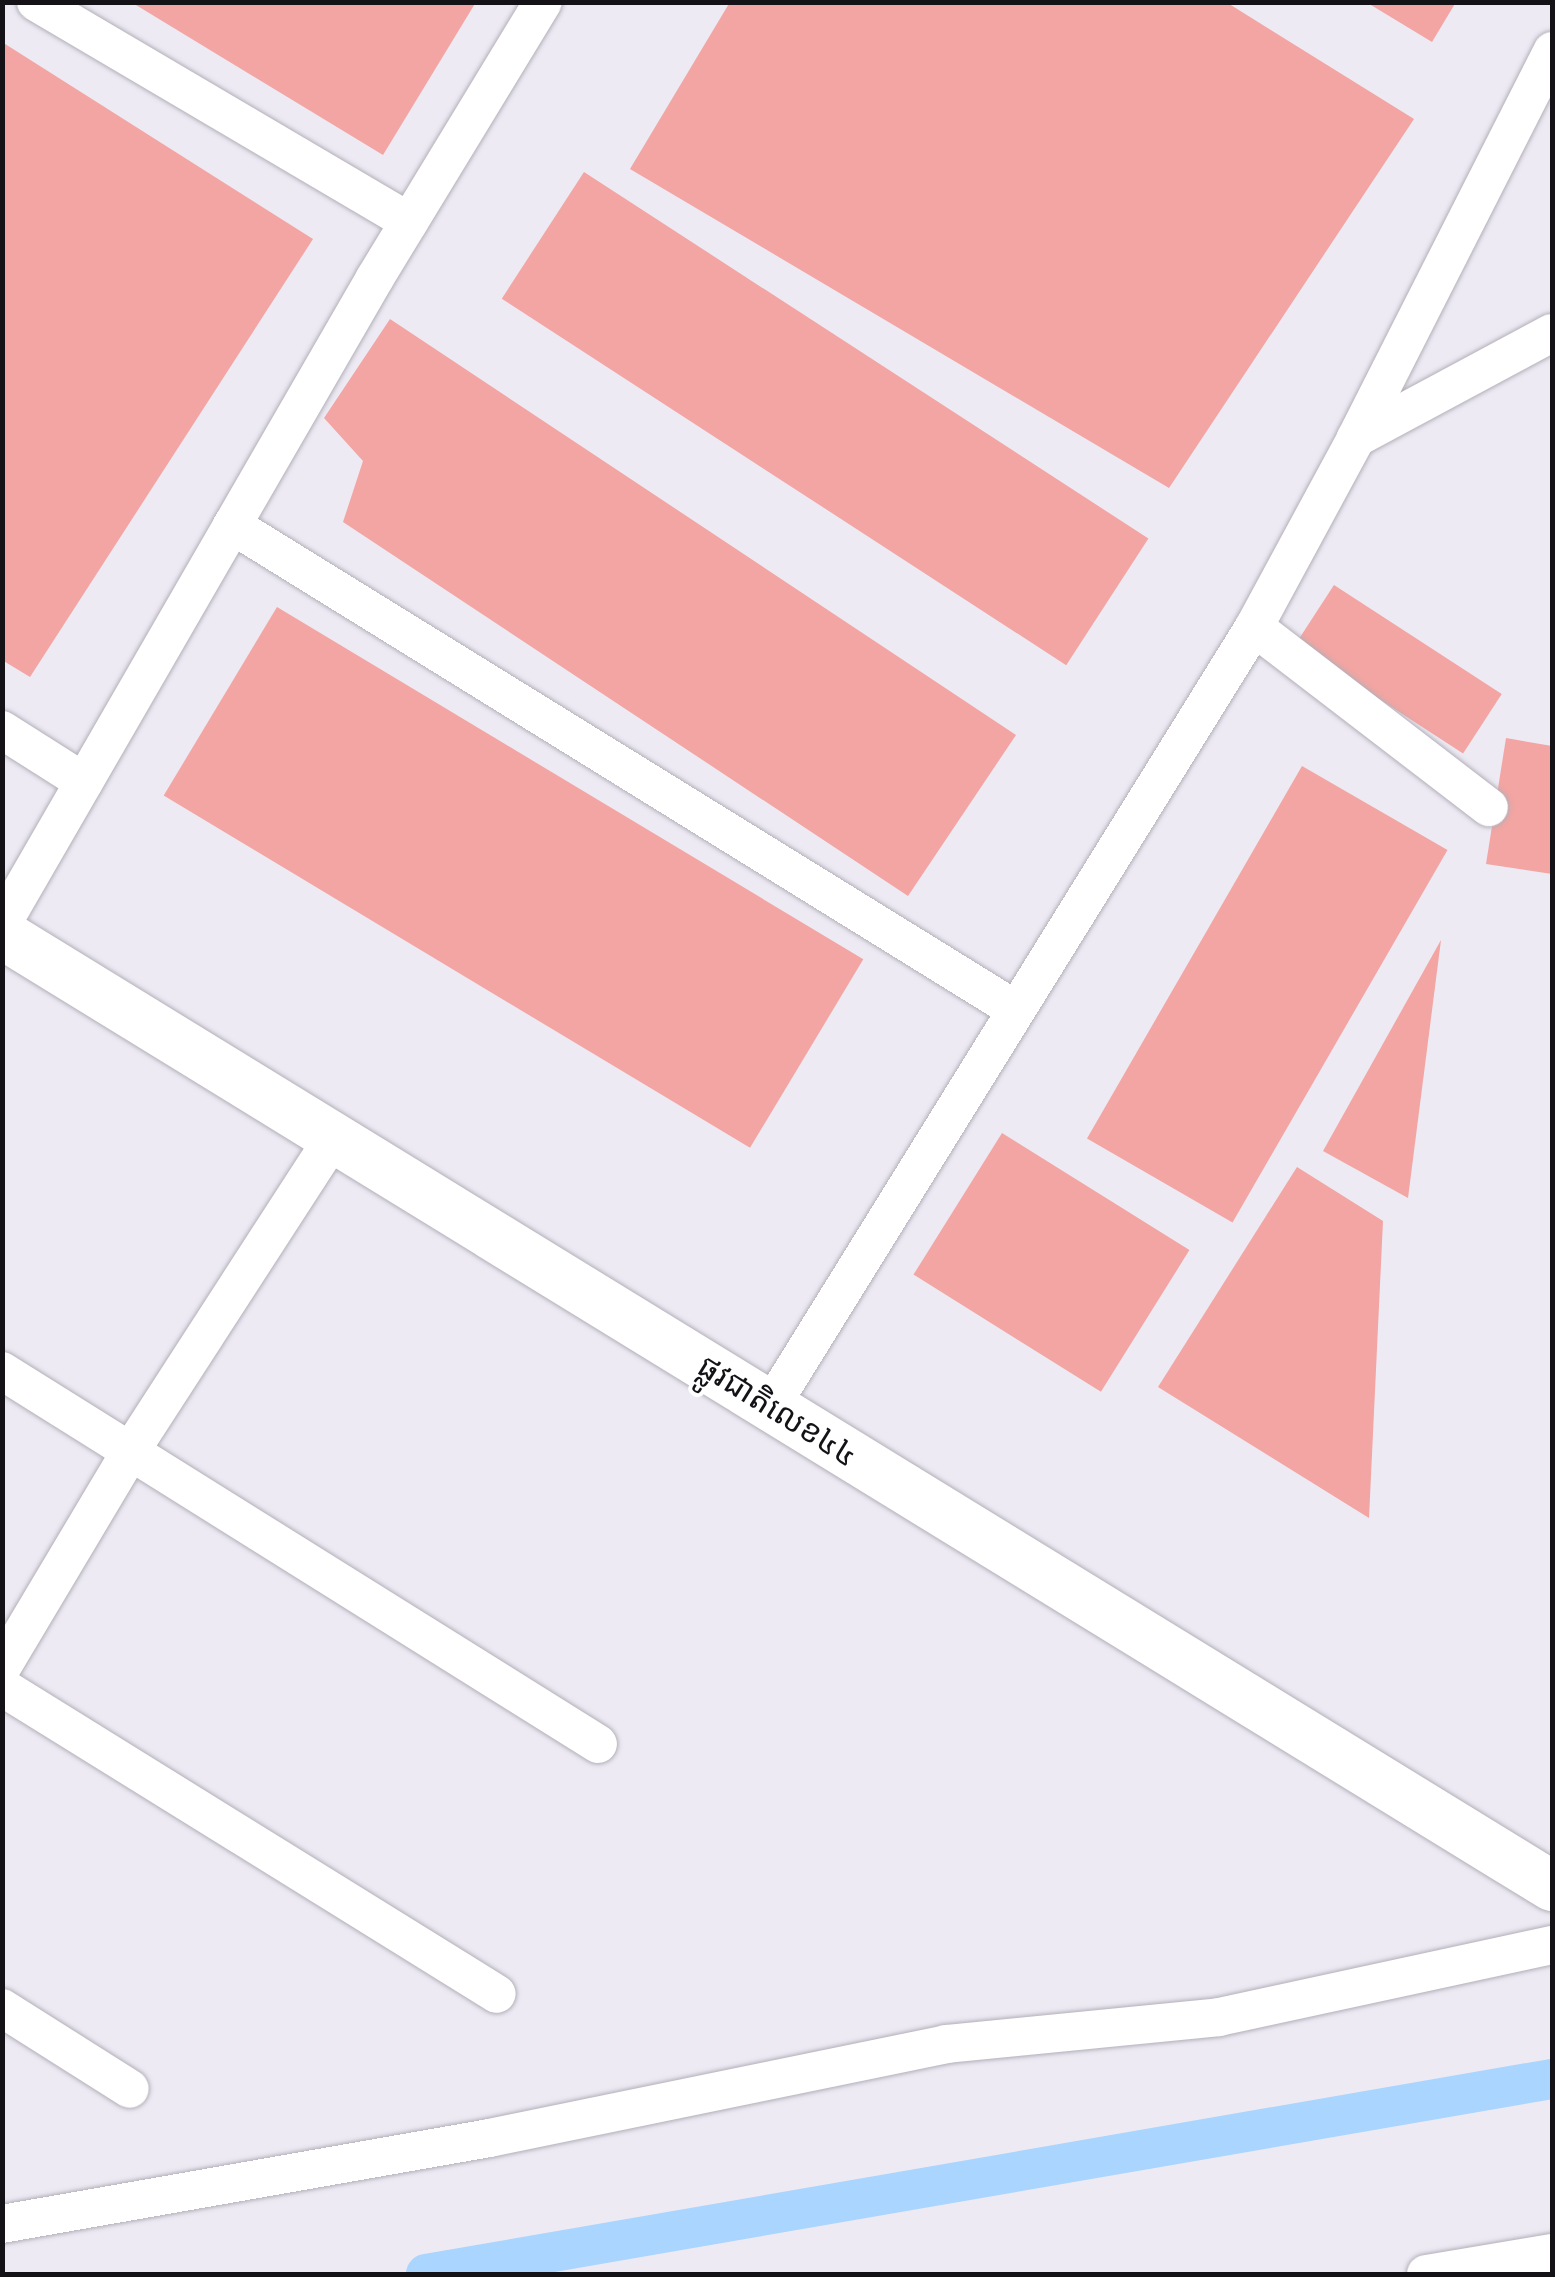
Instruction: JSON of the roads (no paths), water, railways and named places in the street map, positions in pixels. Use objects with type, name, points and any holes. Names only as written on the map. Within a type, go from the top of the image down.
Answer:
[{"type":"main road","name":"ផ្លូវជាតិលេខ៤៤","points":[[2,934],[336,1134],[771,1406],[1546,1879]]},
{"type":"street","points":[[36,2],[409,222]]},
{"type":"street","points":[[2,924],[409,222],[543,2]]},
{"type":"street","points":[[771,1406],[1254,627],[1356,438],[1552,50]]},
{"type":"street","points":[[1356,438],[1552,333]]},
{"type":"street","points":[[232,526],[1016,1010]]},
{"type":"street","points":[[1254,627],[1489,807]]},
{"type":"street","points":[[2,730],[84,782]]},
{"type":"street","points":[[2,1667],[130,1452],[336,1134]]},
{"type":"street","points":[[2,1370],[598,1744]]},
{"type":"street","points":[[2,1687],[497,1994]]},
{"type":"street","points":[[2,2224],[490,2138],[946,2044],[1220,2018],[1552,1945]]},
{"type":"street","points":[[2,2008],[130,2089]]},
{"type":"street","points":[[1426,2274],[1552,2253]]},
{"type":"waterway","points":[[426,2274],[1552,2079]]}]
